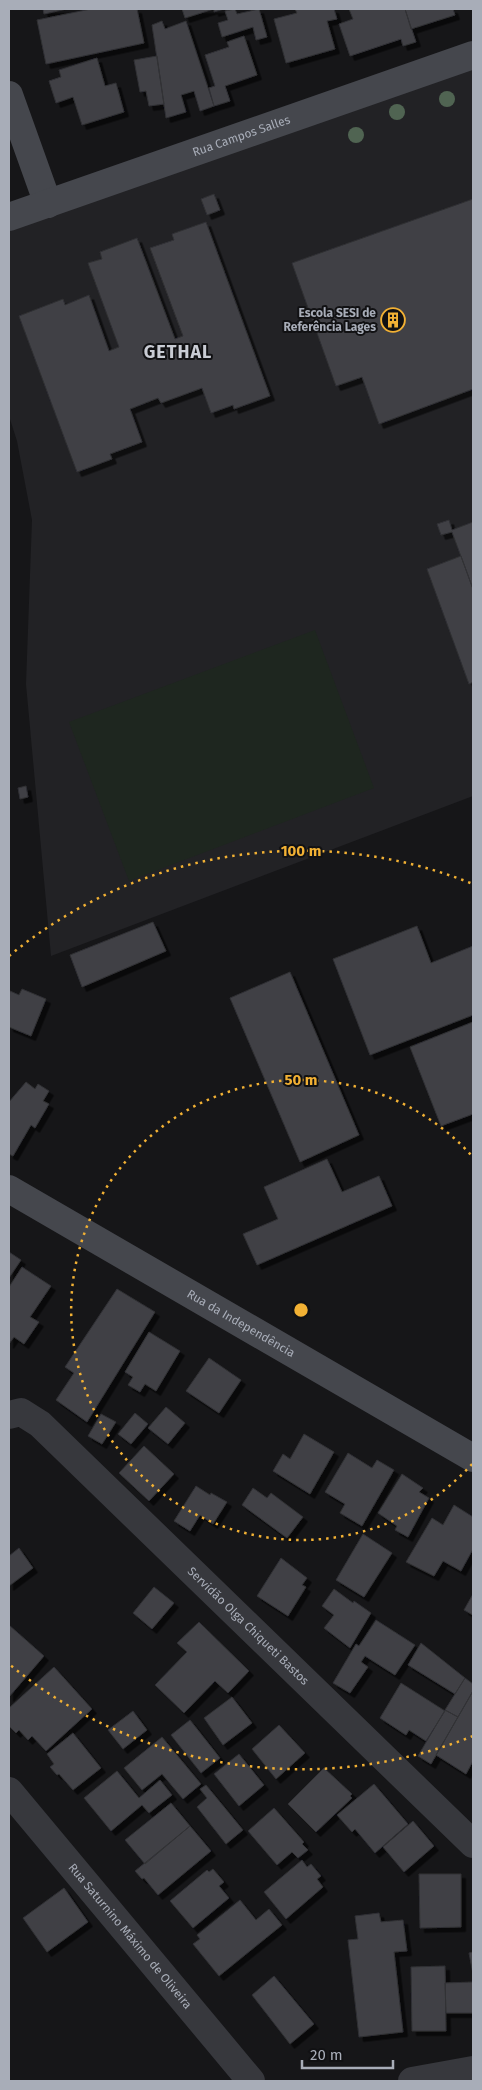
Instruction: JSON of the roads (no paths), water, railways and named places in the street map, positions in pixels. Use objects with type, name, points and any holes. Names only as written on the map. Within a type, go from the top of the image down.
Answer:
[{"type":"street","name":"Rua Campos Salles","points":[[9,217],[473,55]]},
{"type":"street","points":[[9,95],[48,204]]},
{"type":"street","name":"Rua da Independência","points":[[9,1189],[473,1458]]},
{"type":"street","name":"Servidão Olga Chiqueti Bastos","points":[[15,1413],[40,1424],[473,1844]]},
{"type":"street","name":"Rua Saturnino Máximo de Oliveira","points":[[9,1792],[251,2081]]},
{"type":"street","points":[[412,2081],[473,2070]]},
{"type":"place","name":"Escola SESI de Referência Lages","points":[[393,320]]},
{"type":"district","name":"GETHAL","points":[[178,352]]}]
